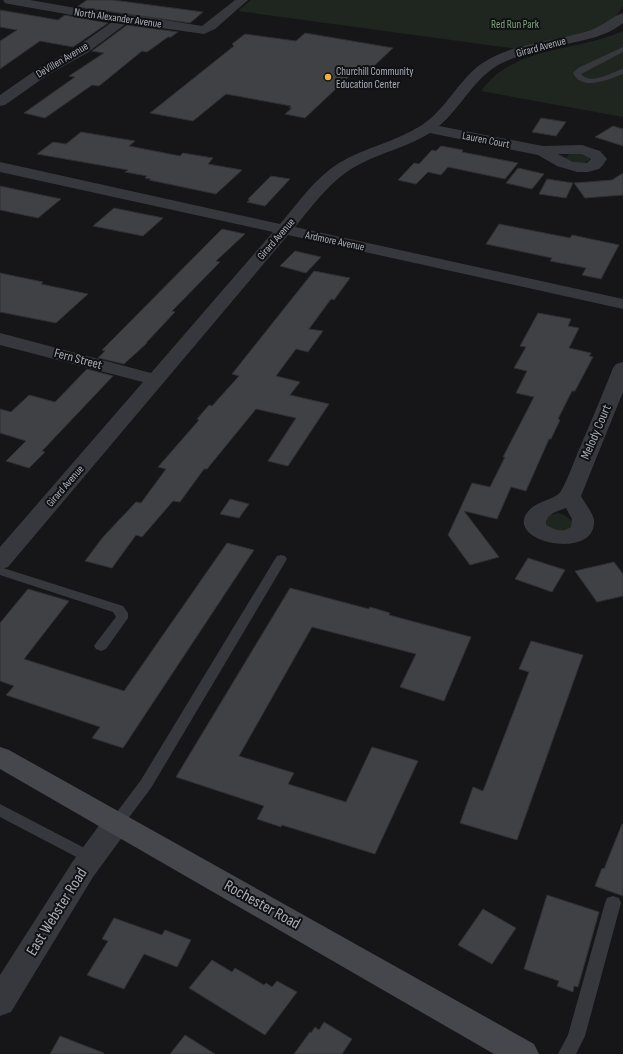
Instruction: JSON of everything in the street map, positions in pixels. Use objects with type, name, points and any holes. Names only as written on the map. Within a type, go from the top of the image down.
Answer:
[{"type":"main road","name":"Rochester Road","points":[[0,757],[523,1054]]},
{"type":"street","name":"North Alexander Avenue","points":[[9,0],[110,18],[204,30],[242,0]]},
{"type":"street","name":"Girard Avenue","points":[[0,562],[331,176],[344,166],[361,157],[428,128],[451,106],[477,74],[495,62],[516,54],[606,29],[623,17]]},
{"type":"street","name":"DeVillen Avenue","points":[[0,102],[40,73],[82,50],[124,19]]},
{"type":"street","name":"Lauren Court","points":[[428,128],[543,151]]},
{"type":"street","name":"Ardmore Avenue","points":[[0,167],[623,304]]},
{"type":"street","name":"Fern Street","points":[[0,338],[156,380]]},
{"type":"street","name":"Melody Court","points":[[570,496],[623,368]]},
{"type":"street","name":"East Webster Road","points":[[0,1002],[91,858],[116,824]]},
{"type":"lane","points":[[623,49],[577,73],[579,77],[595,81],[602,80],[623,71]]},
{"type":"lane","points":[[116,824],[146,784],[281,559]]},
{"type":"lane","points":[[0,571],[118,609],[122,613],[122,618],[101,646]]},
{"type":"lane","points":[[0,810],[65,846],[91,858]]},
{"type":"lane","points":[[567,1054],[576,1036],[613,903]]},
{"type":"green space","name":"Red Run Park","points":[[251,0],[623,0],[623,6],[617,15],[597,28],[518,49],[238,11]]},
{"type":"green space","points":[[623,31],[623,117],[481,91],[495,76],[511,65],[528,57],[605,38]]},
{"type":"green space","points":[[582,153],[590,158],[589,160],[583,163],[577,163],[566,158],[569,154]]},
{"type":"green space","points":[[558,513],[564,515],[572,521],[571,528],[554,530],[545,524],[547,516]]},
{"type":"building","points":[[87,0],[113,0],[203,12],[190,23],[77,7]]},
{"type":"building","points":[[0,10],[58,20],[65,15],[108,23],[73,47],[40,41],[0,69],[0,41],[17,30],[0,27]]},
{"type":"building","points":[[127,25],[178,32],[171,37],[168,37],[147,52],[142,51],[99,86],[92,85],[45,118],[24,113],[75,77],[69,76],[104,53],[92,51]]},
{"type":"building","name":"Churchill Community Education Center","points":[[305,33],[393,48],[374,66],[358,68],[305,118],[285,114],[292,108],[289,108],[291,106],[226,94],[193,121],[150,113],[234,46],[232,44],[245,34],[296,41]]},
{"type":"building","points":[[541,118],[566,122],[556,136],[532,132]]},
{"type":"building","points":[[613,126],[623,129],[623,146],[595,137]]},
{"type":"building","points":[[81,132],[135,141],[129,146],[180,156],[183,153],[213,158],[208,164],[242,170],[216,194],[149,180],[151,179],[145,178],[147,176],[125,172],[128,170],[37,154],[53,142],[66,144]]},
{"type":"building","points":[[441,146],[463,150],[462,152],[518,163],[505,179],[448,167],[441,175],[428,172],[416,184],[398,180],[414,163],[419,164],[432,150],[436,151]]},
{"type":"building","points":[[518,168],[544,174],[532,189],[506,183]]},
{"type":"building","points":[[623,173],[623,195],[585,198],[574,183],[612,180]]},
{"type":"building","points":[[271,176],[290,179],[265,206],[247,202],[250,200],[248,199]]},
{"type":"building","points":[[547,179],[573,183],[566,198],[539,194]]},
{"type":"building","points":[[0,186],[61,199],[38,218],[0,210]]},
{"type":"building","points":[[114,208],[163,218],[143,236],[93,226]]},
{"type":"building","points":[[499,224],[570,238],[572,235],[619,245],[601,279],[582,275],[586,268],[550,261],[552,258],[486,244]]},
{"type":"building","points":[[222,229],[245,234],[216,261],[220,262],[172,311],[175,312],[147,343],[124,364],[98,358],[105,351],[102,350]]},
{"type":"building","points":[[295,251],[321,257],[306,273],[280,266]]},
{"type":"building","points":[[314,271],[350,278],[334,300],[331,299],[309,329],[323,331],[308,352],[296,349],[276,376],[300,382],[290,395],[329,404],[288,466],[268,461],[296,418],[256,409],[207,469],[204,469],[180,502],[173,501],[142,537],[136,535],[112,568],[85,561],[103,537],[136,502],[141,503],[166,469],[158,467],[199,420],[197,419],[209,405],[212,406],[239,376],[232,374]]},
{"type":"building","points":[[0,273],[43,282],[41,284],[88,294],[56,323],[0,312]]},
{"type":"building","points":[[538,313],[571,319],[568,326],[579,328],[569,348],[591,353],[589,356],[593,357],[575,391],[572,391],[558,419],[560,420],[551,439],[549,439],[526,491],[511,487],[497,519],[464,511],[499,557],[470,565],[448,535],[472,483],[490,487],[505,457],[503,457],[534,397],[516,393],[527,371],[514,368],[526,347],[520,346]]},
{"type":"building","points":[[87,369],[113,376],[42,451],[45,452],[29,468],[6,461],[26,441],[0,433],[0,409],[11,412],[29,395],[55,402]]},
{"type":"building","points":[[230,499],[249,504],[239,518],[220,514]]},
{"type":"building","points":[[227,543],[254,550],[123,748],[92,738],[100,727],[6,695],[14,686],[0,681],[0,623],[28,589],[69,601],[24,659],[124,691]]},
{"type":"building","points":[[528,558],[565,570],[552,592],[515,579]]},
{"type":"building","points":[[614,562],[623,574],[623,596],[597,602],[575,571]]},
{"type":"building","points":[[290,588],[369,609],[370,607],[390,613],[389,615],[471,637],[444,701],[400,687],[416,654],[312,627],[239,756],[294,773],[288,784],[346,802],[372,747],[418,761],[375,854],[282,825],[281,827],[257,819],[264,806],[176,777]]},
{"type":"building","points":[[531,641],[583,655],[517,840],[460,823],[473,787],[483,791],[529,672],[519,669]]},
{"type":"building","points":[[622,824],[623,896],[595,886],[602,868],[604,869]]},
{"type":"building","points":[[547,895],[599,912],[578,987],[574,986],[573,992],[557,986],[559,981],[524,969]]},
{"type":"building","points":[[483,909],[516,928],[492,964],[458,945]]},
{"type":"building","points":[[114,918],[162,935],[165,930],[191,940],[177,967],[144,954],[124,989],[87,975],[108,941],[102,939]]},
{"type":"building","points":[[212,960],[232,972],[235,968],[264,985],[266,983],[272,987],[277,981],[297,992],[265,1035],[189,988]]},
{"type":"building","points":[[324,1022],[352,1039],[342,1054],[294,1054],[310,1032],[311,1033],[315,1027],[319,1030]]},
{"type":"building","points":[[185,1035],[215,1054],[170,1054]]},
{"type":"building","points":[[60,1036],[104,1053],[104,1054],[50,1054]]},
{"type":"place","name":"Churchill Community Education Center","points":[[328,77]]}]
